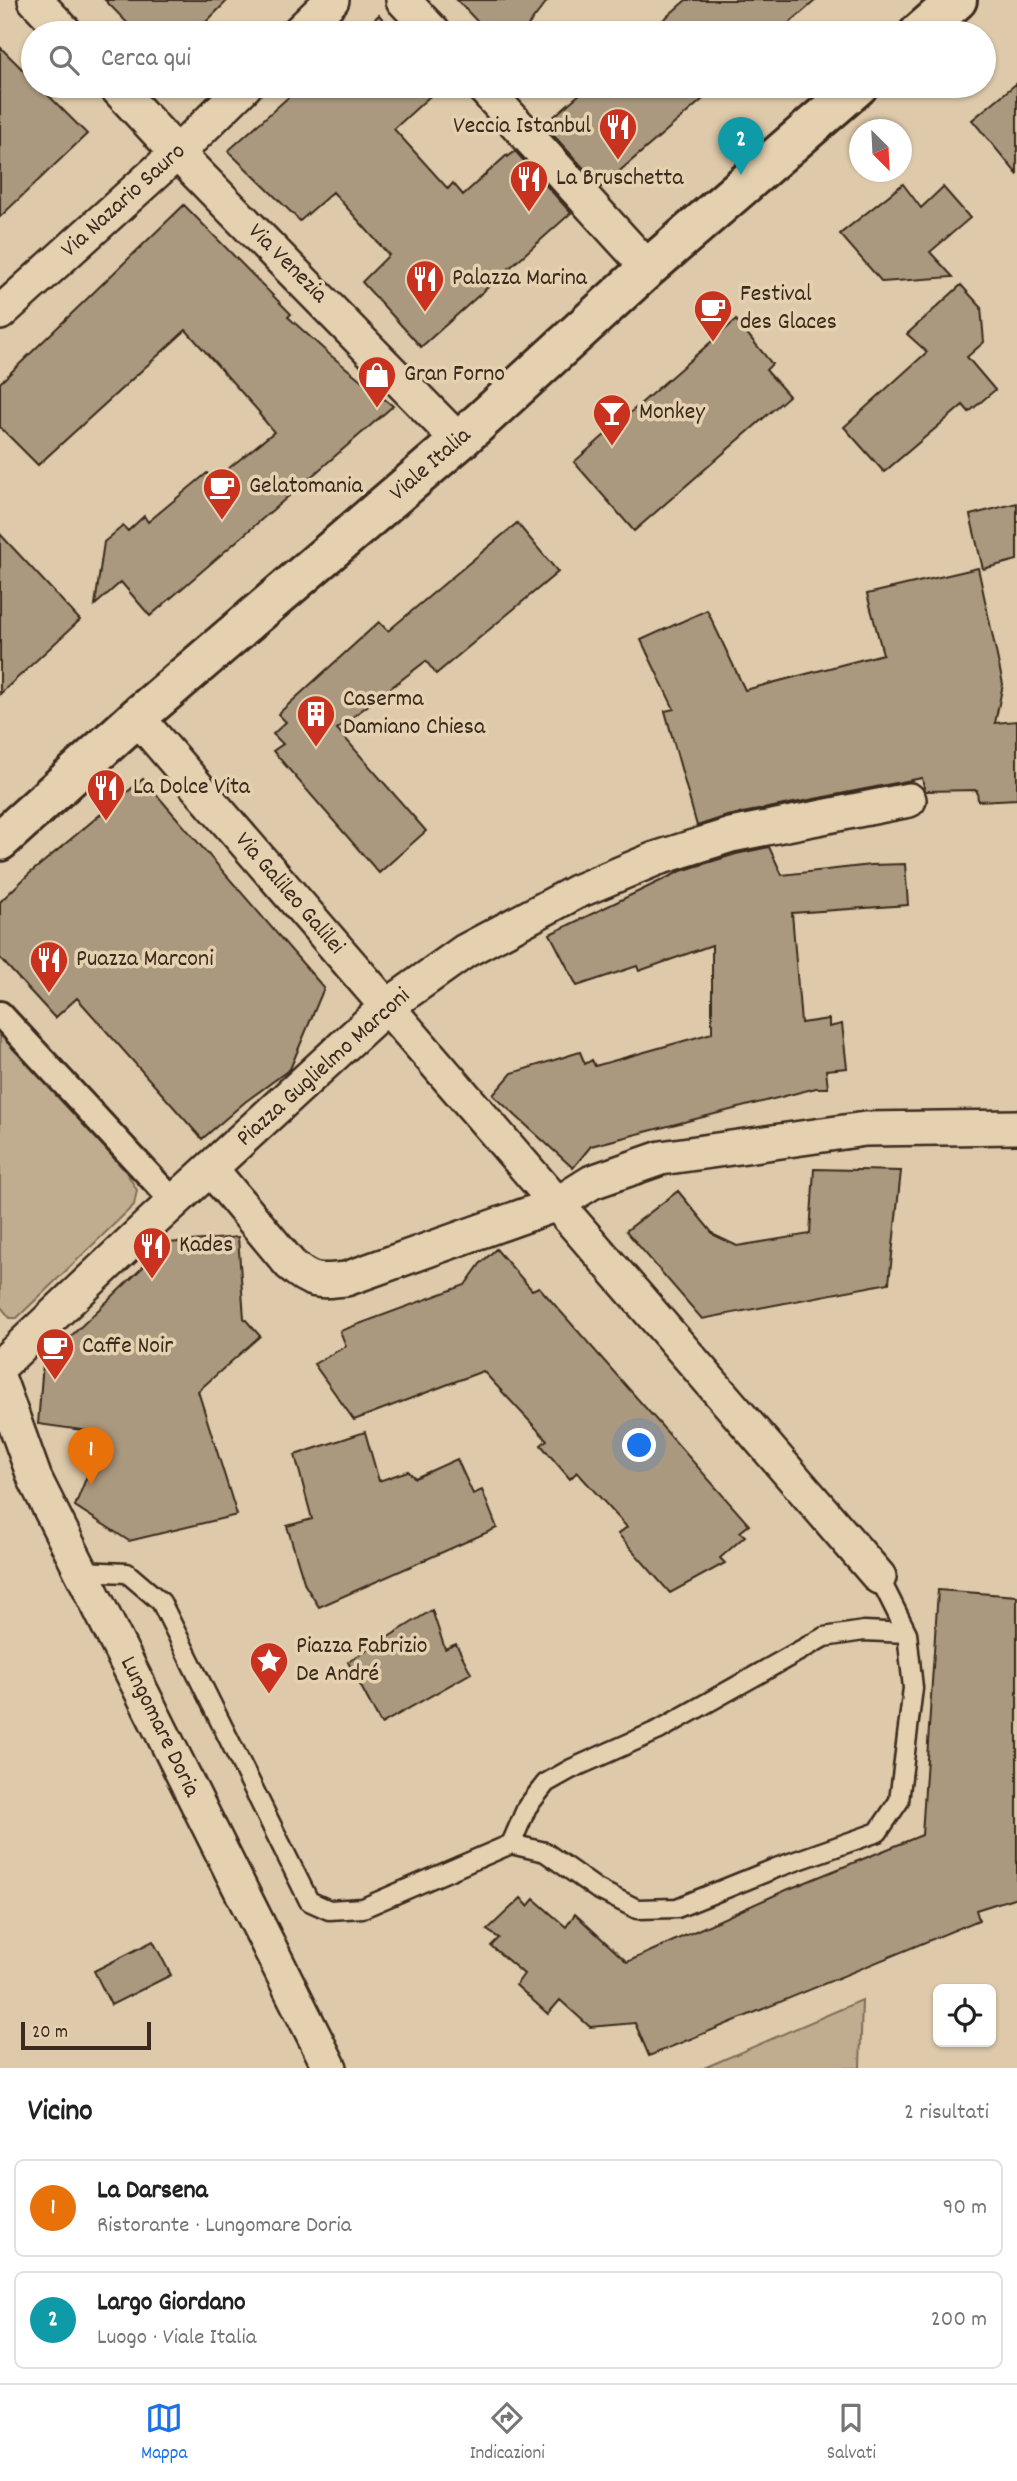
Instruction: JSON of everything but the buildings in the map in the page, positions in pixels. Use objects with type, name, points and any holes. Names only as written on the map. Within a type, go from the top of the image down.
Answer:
[{"type":"street","points":[[35,0],[55,21]]},
{"type":"street","points":[[310,21],[332,0]]},
{"type":"street","points":[[403,0],[423,21]]},
{"type":"street","points":[[933,21],[957,0]]},
{"type":"street","name":"Via Venezia","points":[[126,98],[460,441]]},
{"type":"street","name":"Via Nazario Sauro","points":[[0,313],[177,153],[233,98]]},
{"type":"street","points":[[493,98],[648,268]]},
{"type":"street","name":"Viale Italia","points":[[0,841],[137,717],[460,441],[648,268],[844,98]]},
{"type":"street","name":"Via Galileo Galilei","points":[[137,717],[879,1577]]},
{"type":"street","name":"Piazza Guglielmo Marconi","points":[[0,1366],[386,1007],[465,951],[576,892],[654,859],[731,835],[909,800]]},
{"type":"street","points":[[0,1014],[175,1203]]},
{"type":"street","points":[[211,1169],[290,1264],[305,1277],[320,1282],[346,1279],[557,1204],[592,1182],[661,1158],[866,1129],[1017,1127]]},
{"type":"street","name":"Lungomare Doria","points":[[0,1382],[35,1479],[330,2068]]},
{"type":"lane","points":[[82,1571],[127,1573],[161,1602],[309,1901],[329,1910],[363,1908],[511,1844],[545,1852],[597,1889],[638,1909],[677,1908],[776,1868],[878,1832],[899,1801],[913,1688],[907,1633],[879,1577]]},
{"type":"lane","points":[[511,1844],[527,1807],[546,1783],[571,1769],[659,1730],[824,1637],[864,1631],[907,1633]]},
{"type":"shaded area","points":[[0,1031],[126,1172],[137,1190],[134,1205],[17,1318],[10,1318],[0,1306]]},
{"type":"shaded area","points":[[862,2000],[860,2068],[704,2068]]},
{"type":"place","name":"Veccia Istanbul","points":[[618,161]]},
{"type":"place","name":"Largo Giordano","points":[[741,175]]},
{"type":"place","name":"La Bruschetta","points":[[529,213]]},
{"type":"place","name":"Palazza Marina","points":[[425,313]]},
{"type":"place","name":"Festival des Glaces","points":[[713,343]]},
{"type":"place","name":"Gran Forno","points":[[377,409]]},
{"type":"place","name":"Monkey","points":[[612,447]]},
{"type":"place","name":"Gelatomania","points":[[222,521]]},
{"type":"place","name":"Caserma Damiano Chiesa","points":[[316,748]]},
{"type":"place","name":"La Dolce Vita","points":[[106,822]]},
{"type":"place","name":"Puazza Marconi","points":[[49,994]]},
{"type":"place","name":"Kades","points":[[152,1280]]},
{"type":"place","name":"Caffe Noir","points":[[55,1381]]},
{"type":"place","name":"La Darsena","points":[[91,1485]]},
{"type":"place","name":"Piazza Fabrizio De André","points":[[269,1695]]}]
